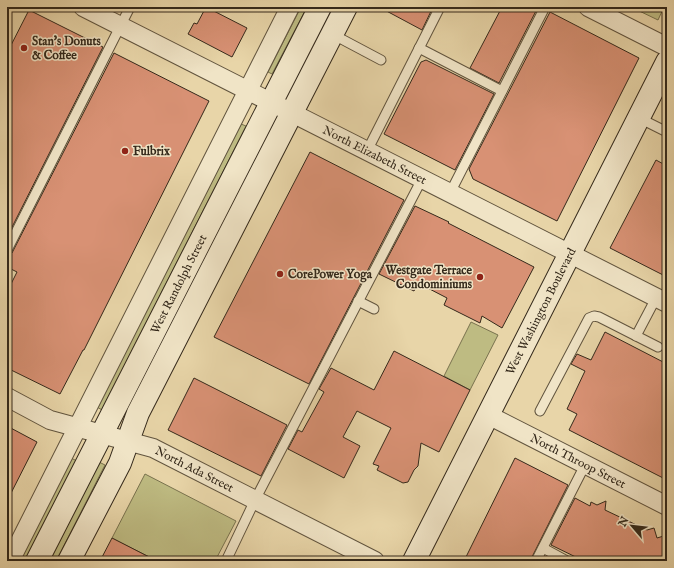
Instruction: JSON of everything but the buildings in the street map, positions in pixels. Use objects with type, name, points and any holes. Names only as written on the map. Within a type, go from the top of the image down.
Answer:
[{"type":"street","name":"North Elizabeth Street","points":[[83,7],[661,300]]},
{"type":"street","name":"West Randolph Street","points":[[10,561],[290,7]]},
{"type":"street","name":"West Randolph Street","points":[[37,561],[320,7]]},
{"type":"street","name":"West Randolph Street","points":[[69,561],[120,462],[138,413],[277,139],[292,113],[346,7]]},
{"type":"street","points":[[588,7],[667,47]]},
{"type":"street","name":"West Washington Boulevard","points":[[414,561],[667,62]]},
{"type":"street","name":"North Ada Street","points":[[7,397],[50,420],[153,448],[375,561]]},
{"type":"street","name":"North Throop Street","points":[[488,415],[667,506]]},
{"type":"lane","points":[[7,250],[130,7]]},
{"type":"lane","points":[[367,151],[440,7]]},
{"type":"lane","points":[[450,193],[545,7]]},
{"type":"lane","points":[[332,34],[381,60]]},
{"type":"lane","points":[[419,48],[502,91]]},
{"type":"lane","points":[[639,118],[667,132]]},
{"type":"lane","points":[[226,561],[255,500],[422,179]]},
{"type":"lane","points":[[636,336],[661,300]]},
{"type":"lane","points":[[358,301],[374,309]]},
{"type":"lane","points":[[540,411],[589,318],[594,316],[599,318],[658,347]]},
{"type":"lane","points":[[536,561],[585,465]]},
{"type":"lane","points":[[543,548],[568,561]]},
{"type":"shaded area","points":[[301,7],[307,7],[272,74],[268,72]]},
{"type":"shaded area","points":[[331,7],[337,7],[296,86],[292,84]]},
{"type":"shaded area","points":[[631,7],[640,7],[644,9],[645,7],[664,7],[658,20]]},
{"type":"shaded area","points":[[241,124],[246,126],[102,410],[97,407]]},
{"type":"shaded area","points":[[471,322],[498,335],[470,390],[444,376]]},
{"type":"shaded area","points":[[71,458],[77,461],[26,561],[18,561]]},
{"type":"shaded area","points":[[99,462],[105,465],[56,561],[49,561]]},
{"type":"shaded area","points":[[145,474],[236,521],[215,561],[157,561],[112,538]]},
{"type":"place","name":"Stan's Donuts & Coffee","points":[[24,48]]},
{"type":"place","name":"Fulbrix","points":[[125,151]]},
{"type":"place","name":"CorePower Yoga","points":[[280,274]]},
{"type":"place","name":"Westgate Terrace Condominiums","points":[[480,277]]}]
